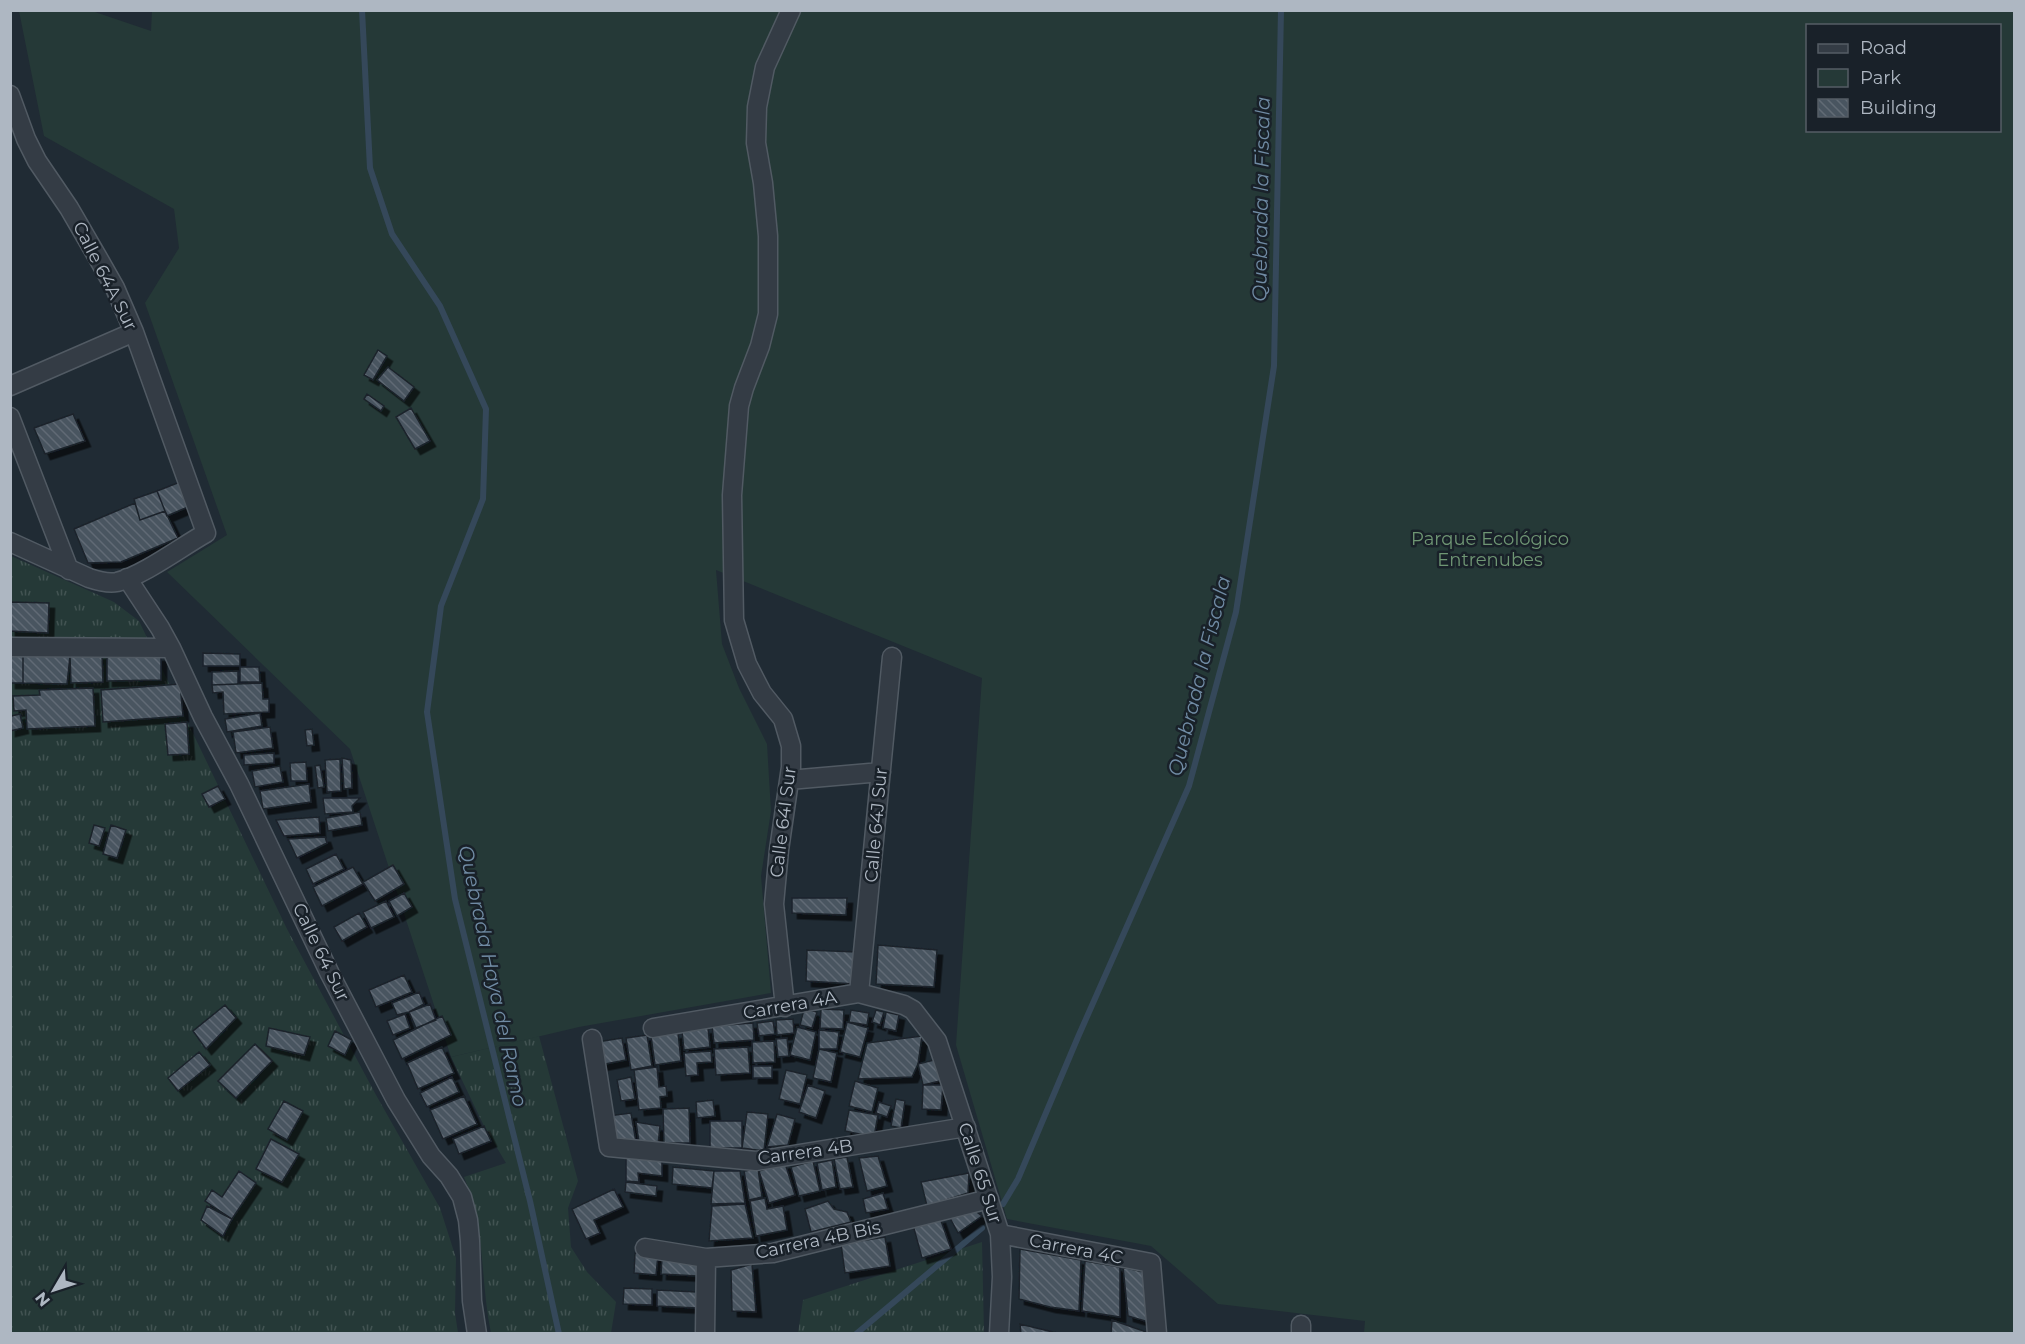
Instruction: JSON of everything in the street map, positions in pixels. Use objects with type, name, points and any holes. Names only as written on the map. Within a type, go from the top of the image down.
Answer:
[{"type":"street","name":"Calle 64I Sur","points":[[786,1007],[774,904],[791,746],[783,719],[762,693],[747,664],[734,620],[732,495],[739,406],[760,346],[768,314],[768,236],[763,183],[756,143],[758,107],[765,67],[791,10]]},
{"type":"street","name":"Calle 64A Sur","points":[[10,95],[37,161],[69,208],[115,288],[134,332],[206,533],[127,578]]},
{"type":"street","points":[[10,386],[134,332]]},
{"type":"street","points":[[10,417],[69,570]]},
{"type":"street","points":[[10,542],[100,582],[115,583],[127,578]]},
{"type":"street","name":"Calle 64 Sur","points":[[127,578],[160,627],[171,648],[330,974],[396,1100],[431,1156],[462,1197],[468,1220],[472,1301],[477,1334]]},
{"type":"street","points":[[10,647],[171,648]]},
{"type":"street","name":"Calle 64J Sur","points":[[859,993],[892,657]]},
{"type":"street","points":[[789,780],[880,772]]},
{"type":"street","name":"Carrera 4A","points":[[653,1028],[859,993],[904,1005],[913,1010],[922,1020]]},
{"type":"street","name":"Calle 65 Sur","points":[[922,1020],[936,1041],[1000,1234],[1002,1276],[999,1334]]},
{"type":"street","name":"Carrera 4B","points":[[592,1039],[609,1147],[756,1161],[966,1127]]},
{"type":"street","name":"Carrera 4B Bis","points":[[645,1248],[706,1258],[772,1253],[989,1199]]},
{"type":"street","name":"Carrera 4C","points":[[1000,1234],[1151,1263],[1157,1334]]},
{"type":"street","points":[[705,1334],[706,1258]]},
{"type":"green space","name":"Parque Ecológico Entrenubes","points":[[152,10],[2014,11],[2014,1333],[1364,1333],[1365,1321],[1218,1304],[1151,1246],[1007,1219],[956,1045],[982,678],[716,570],[722,644],[739,688],[767,744],[771,811],[761,876],[771,993],[579,1027],[451,1057],[350,749],[167,572],[227,535],[145,303],[179,248],[174,209],[44,136],[19,11],[92,11],[151,31]]},
{"type":"green space","points":[[11,556],[114,602],[139,621],[287,929],[440,1208],[456,1258],[455,1313],[458,1333],[11,1334]]},
{"type":"green space","points":[[539,1036],[578,1181],[568,1208],[571,1247],[587,1272],[616,1302],[611,1333],[491,1333],[476,1215],[464,1177],[506,1163],[484,1126],[451,1057]]},
{"type":"green space","points":[[982,1242],[984,1333],[798,1333],[803,1300]]},
{"type":"building","points":[[378,350],[387,356],[373,380],[364,375]]},
{"type":"building","points":[[388,367],[414,387],[404,401],[377,380]]},
{"type":"building","points":[[367,394],[384,406],[381,411],[364,399]]},
{"type":"building","points":[[411,408],[430,441],[415,449],[396,417]]},
{"type":"building","points":[[73,414],[85,441],[45,454],[34,428]]},
{"type":"building","points":[[180,482],[190,506],[167,516],[157,491]]},
{"type":"building","points":[[157,491],[165,511],[140,520],[134,499]]},
{"type":"building","points":[[135,503],[140,520],[165,511],[178,538],[121,562],[88,563],[74,529]]},
{"type":"building","points":[[10,602],[49,603],[48,633],[10,631]]},
{"type":"building","points":[[10,653],[23,653],[23,683],[10,683]]},
{"type":"building","points":[[23,653],[70,656],[67,684],[23,683]]},
{"type":"building","points":[[203,653],[240,654],[240,666],[203,666]]},
{"type":"building","points":[[102,654],[103,682],[71,683],[70,656]]},
{"type":"building","points":[[107,656],[161,656],[161,680],[107,681]]},
{"type":"building","points":[[240,667],[259,667],[260,682],[240,682]]},
{"type":"building","points":[[238,671],[238,684],[212,685],[212,672]]},
{"type":"building","points":[[262,683],[263,699],[269,699],[269,712],[224,714],[223,692],[213,693],[212,685]]},
{"type":"building","points":[[180,684],[183,716],[103,722],[101,690]]},
{"type":"building","points":[[93,688],[95,726],[27,729],[26,710],[14,711],[13,696],[40,695],[39,690]]},
{"type":"building","points":[[10,713],[11,716],[20,714],[23,728],[10,731]]},
{"type":"building","points":[[260,713],[262,726],[227,732],[225,719]]},
{"type":"building","points":[[187,722],[189,754],[168,755],[165,724]]},
{"type":"building","points":[[270,727],[273,748],[236,753],[233,732]]},
{"type":"building","points":[[312,729],[314,745],[307,746],[305,730]]},
{"type":"building","points":[[274,753],[274,763],[244,765],[244,755]]},
{"type":"building","points":[[342,758],[351,760],[352,788],[344,789]]},
{"type":"building","points":[[340,759],[341,791],[327,792],[325,760]]},
{"type":"building","points":[[306,762],[307,781],[291,781],[290,763]]},
{"type":"building","points":[[320,765],[324,787],[318,788],[315,766]]},
{"type":"building","points":[[280,766],[283,782],[255,787],[252,771]]},
{"type":"building","points":[[309,784],[311,802],[263,809],[260,791]]},
{"type":"building","points":[[218,786],[225,799],[209,807],[202,794]]},
{"type":"building","points":[[323,798],[360,798],[352,806],[353,812],[325,814]]},
{"type":"building","points":[[360,812],[362,825],[328,831],[326,818]]},
{"type":"building","points":[[319,817],[320,833],[284,836],[276,820]]},
{"type":"building","points":[[94,825],[105,828],[99,846],[89,843]]},
{"type":"building","points":[[111,825],[126,830],[117,858],[103,854]]},
{"type":"building","points":[[325,837],[327,843],[297,858],[288,839]]},
{"type":"building","points":[[336,854],[344,869],[313,884],[306,869]]},
{"type":"building","points":[[393,865],[404,884],[375,901],[363,882]]},
{"type":"building","points":[[353,867],[363,884],[322,906],[313,887]]},
{"type":"building","points":[[404,893],[412,907],[397,916],[389,901]]},
{"type":"building","points":[[792,898],[847,898],[846,915],[792,913]]},
{"type":"building","points":[[386,901],[394,917],[371,928],[363,912]]},
{"type":"building","points":[[359,913],[367,927],[342,941],[334,927]]},
{"type":"building","points":[[878,945],[937,950],[934,987],[876,984]]},
{"type":"building","points":[[807,950],[857,952],[855,984],[806,981]]},
{"type":"building","points":[[404,975],[412,992],[376,1007],[369,990]]},
{"type":"building","points":[[419,992],[424,1004],[397,1015],[392,1003]]},
{"type":"building","points":[[430,1004],[436,1020],[416,1028],[409,1012]]},
{"type":"building","points":[[225,1005],[236,1018],[206,1049],[193,1031]]},
{"type":"building","points":[[804,1009],[817,1012],[812,1028],[800,1025]]},
{"type":"building","points":[[821,1009],[844,1010],[843,1029],[820,1028]]},
{"type":"building","points":[[851,1010],[869,1013],[867,1025],[849,1022]]},
{"type":"building","points":[[876,1010],[884,1012],[880,1025],[872,1022]]},
{"type":"building","points":[[886,1012],[899,1015],[896,1031],[883,1028]]},
{"type":"building","points":[[405,1014],[410,1028],[393,1035],[387,1021]]},
{"type":"building","points":[[442,1016],[451,1035],[402,1059],[393,1040]]},
{"type":"building","points":[[793,1019],[794,1033],[777,1035],[776,1020]]},
{"type":"building","points":[[773,1021],[775,1034],[759,1036],[757,1023]]},
{"type":"building","points":[[847,1022],[868,1028],[860,1057],[840,1052]]},
{"type":"building","points":[[753,1023],[754,1040],[714,1043],[712,1026]]},
{"type":"building","points":[[797,1027],[816,1032],[810,1060],[790,1055]]},
{"type":"building","points":[[269,1028],[310,1037],[304,1055],[266,1046]]},
{"type":"building","points":[[708,1028],[710,1047],[684,1050],[682,1031]]},
{"type":"building","points":[[819,1030],[839,1032],[837,1049],[819,1049]]},
{"type":"building","points":[[335,1031],[352,1040],[345,1055],[328,1046]]},
{"type":"building","points":[[678,1033],[681,1061],[655,1065],[651,1036]]},
{"type":"building","points":[[647,1035],[652,1066],[631,1070],[626,1038]]},
{"type":"building","points":[[922,1036],[918,1064],[912,1077],[858,1079],[867,1043]]},
{"type":"building","points":[[622,1038],[626,1060],[600,1065],[597,1042]]},
{"type":"building","points":[[787,1038],[789,1056],[778,1057],[776,1039]]},
{"type":"building","points":[[774,1041],[775,1062],[753,1063],[752,1042]]},
{"type":"building","points":[[255,1044],[272,1061],[236,1098],[218,1081]]},
{"type":"building","points":[[442,1047],[454,1073],[418,1089],[407,1063]]},
{"type":"building","points":[[748,1047],[750,1073],[716,1075],[714,1049]]},
{"type":"building","points":[[819,1049],[837,1053],[831,1082],[813,1078]]},
{"type":"building","points":[[711,1051],[712,1062],[697,1063],[698,1075],[686,1076],[684,1053]]},
{"type":"building","points":[[199,1052],[210,1065],[178,1091],[168,1078]]},
{"type":"building","points":[[938,1059],[944,1080],[923,1085],[918,1064]]},
{"type":"building","points":[[753,1066],[772,1066],[772,1078],[753,1078]]},
{"type":"building","points":[[657,1067],[659,1087],[666,1086],[667,1096],[660,1097],[661,1108],[639,1110],[634,1070]]},
{"type":"building","points":[[786,1070],[807,1075],[800,1104],[779,1099]]},
{"type":"building","points":[[452,1077],[459,1092],[427,1107],[420,1093]]},
{"type":"building","points":[[631,1077],[635,1099],[621,1101],[617,1080]]},
{"type":"building","points":[[855,1081],[878,1088],[872,1112],[849,1106]]},
{"type":"building","points":[[808,1085],[825,1091],[816,1118],[799,1112]]},
{"type":"building","points":[[923,1085],[943,1085],[941,1110],[922,1109]]},
{"type":"building","points":[[464,1096],[477,1124],[443,1139],[430,1110]]},
{"type":"building","points":[[896,1099],[905,1101],[901,1128],[891,1126]]},
{"type":"building","points":[[713,1100],[715,1116],[697,1118],[696,1102]]},
{"type":"building","points":[[284,1101],[303,1111],[287,1140],[268,1129]]},
{"type":"building","points":[[879,1102],[891,1106],[887,1117],[876,1113]]},
{"type":"building","points":[[689,1108],[690,1143],[664,1143],[663,1109]]},
{"type":"building","points":[[849,1110],[878,1115],[874,1137],[845,1131]]},
{"type":"building","points":[[747,1112],[768,1114],[764,1151],[742,1148]]},
{"type":"building","points":[[631,1113],[636,1142],[613,1145],[608,1116]]},
{"type":"building","points":[[777,1114],[795,1119],[788,1145],[767,1147]]},
{"type":"building","points":[[710,1121],[742,1121],[742,1148],[710,1148]]},
{"type":"building","points":[[636,1122],[660,1126],[658,1145],[639,1142]]},
{"type":"building","points":[[484,1126],[491,1141],[459,1154],[453,1139]]},
{"type":"building","points":[[271,1139],[299,1154],[282,1182],[256,1169]]},
{"type":"building","points":[[878,1156],[887,1186],[867,1191],[859,1158]]},
{"type":"building","points":[[626,1157],[662,1160],[662,1176],[638,1173],[639,1182],[626,1181]]},
{"type":"building","points":[[847,1157],[853,1187],[840,1189],[834,1159]]},
{"type":"building","points":[[832,1160],[836,1187],[822,1190],[817,1163]]},
{"type":"building","points":[[813,1161],[820,1191],[799,1196],[791,1167]]},
{"type":"building","points":[[785,1163],[795,1195],[769,1203],[759,1171]]},
{"type":"building","points":[[673,1167],[714,1171],[712,1188],[672,1184]]},
{"type":"building","points":[[758,1169],[762,1197],[749,1200],[744,1171]]},
{"type":"building","points":[[239,1171],[256,1183],[232,1219],[205,1201],[212,1190],[222,1197]]},
{"type":"building","points":[[714,1171],[740,1171],[745,1203],[711,1204]]},
{"type":"building","points":[[969,1173],[968,1193],[927,1206],[921,1182]]},
{"type":"building","points":[[626,1182],[657,1186],[656,1196],[625,1192]]},
{"type":"building","points":[[614,1189],[623,1207],[594,1220],[600,1233],[586,1239],[572,1209]]},
{"type":"building","points":[[883,1193],[888,1209],[866,1213],[863,1199]]},
{"type":"building","points":[[765,1198],[767,1209],[783,1206],[787,1230],[756,1236],[750,1201]]},
{"type":"building","points":[[828,1201],[834,1209],[847,1212],[851,1222],[811,1232],[805,1209]]},
{"type":"building","points":[[745,1204],[753,1238],[709,1241],[712,1206]]},
{"type":"building","points":[[207,1206],[232,1219],[223,1236],[201,1220]]},
{"type":"building","points":[[970,1207],[982,1216],[958,1233],[950,1218]]},
{"type":"building","points":[[940,1218],[951,1249],[922,1258],[913,1225]]},
{"type":"building","points":[[885,1237],[890,1266],[845,1273],[841,1244]]},
{"type":"building","points":[[1020,1249],[1081,1260],[1079,1311],[1019,1299]]},
{"type":"building","points":[[635,1253],[658,1255],[656,1275],[634,1273]]},
{"type":"building","points":[[662,1258],[699,1260],[698,1276],[661,1274]]},
{"type":"building","points":[[1085,1261],[1120,1267],[1120,1317],[1082,1311]]},
{"type":"building","points":[[752,1264],[756,1312],[732,1311],[731,1270]]},
{"type":"building","points":[[1123,1267],[1147,1273],[1152,1323],[1128,1316]]},
{"type":"building","points":[[624,1288],[652,1289],[652,1305],[623,1304]]},
{"type":"building","points":[[657,1290],[697,1292],[697,1308],[657,1306]]},
{"type":"building","points":[[1112,1320],[1152,1334],[1111,1334]]},
{"type":"building","points":[[1020,1324],[1061,1334],[1021,1334]]},
{"type":"waterway","name":"Quebrada Haya del Ramo","points":[[362,10],[370,168],[392,234],[440,306],[486,409],[483,499],[441,606],[427,712],[455,899],[530,1201],[559,1334]]},
{"type":"waterway","name":"Quebrada la Fiscala","points":[[1003,1204],[1018,1179],[1189,786],[1236,612],[1274,366],[1281,10]]},
{"type":"waterway","name":"Quebrada la Fiscala","points":[[856,1334],[982,1228]]}]
